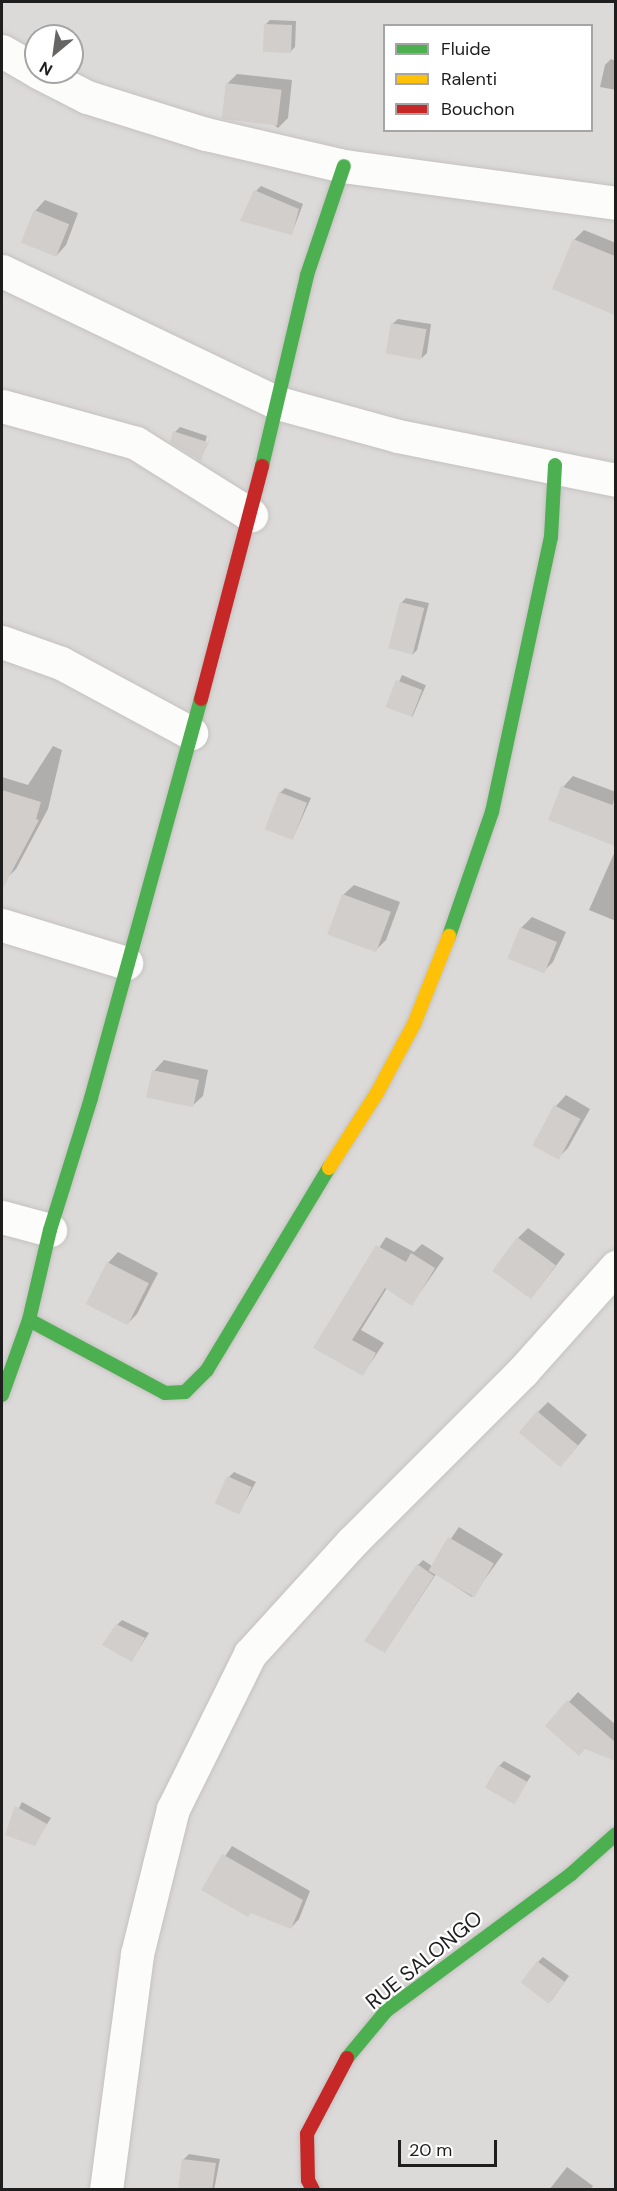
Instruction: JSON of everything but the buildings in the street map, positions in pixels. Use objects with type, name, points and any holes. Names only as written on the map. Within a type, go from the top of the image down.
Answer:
[{"type":"street","points":[[2,51],[24,64]]},
{"type":"street","points":[[61,84],[87,97],[206,134],[344,166],[615,203]]},
{"type":"street","points":[[2,1395],[29,1320],[50,1230],[91,1098],[126,963],[251,514],[307,274],[344,166]]},
{"type":"street","points":[[2,271],[278,404],[398,436],[555,465],[615,480]]},
{"type":"street","points":[[2,406],[136,443],[251,514]]},
{"type":"street","points":[[29,1320],[165,1393],[185,1392],[207,1370],[227,1338],[270,1260],[377,1093],[414,1024],[438,968],[492,812],[551,537],[555,465]]},
{"type":"street","points":[[2,642],[61,663],[191,733]]},
{"type":"street","points":[[2,925],[126,963]]},
{"type":"street","points":[[2,1217],[50,1230]]},
{"type":"street","points":[[106,2190],[136,1954],[173,1809],[250,1654],[352,1542],[523,1371],[615,1267]]},
{"type":"street","name":"RUE SALONGO","points":[[313,2190],[308,2180],[307,2134],[348,2057],[386,2012],[571,1874],[615,1834]]},
{"type":"shaded area","points":[[2,2],[615,2],[615,2189],[2,2189]]},
{"type":"traffic: fast","points":[[262,466],[307,275],[344,166]]},
{"type":"traffic: fast","points":[[449,936],[492,812],[551,537],[555,465]]},
{"type":"traffic: fast","points":[[2,1395],[29,1320],[50,1230],[91,1098],[201,699]]},
{"type":"traffic: fast","points":[[29,1320],[165,1393],[185,1392],[207,1370],[329,1168]]},
{"type":"traffic: fast","points":[[347,2058],[386,2011],[571,1874],[616,1834]]},
{"type":"traffic: slow","points":[[329,1168],[377,1093],[414,1024],[449,936]]},
{"type":"traffic: jam","points":[[201,699],[262,466]]},
{"type":"traffic: jam","points":[[313,2190],[308,2180],[307,2134],[347,2058]]}]
